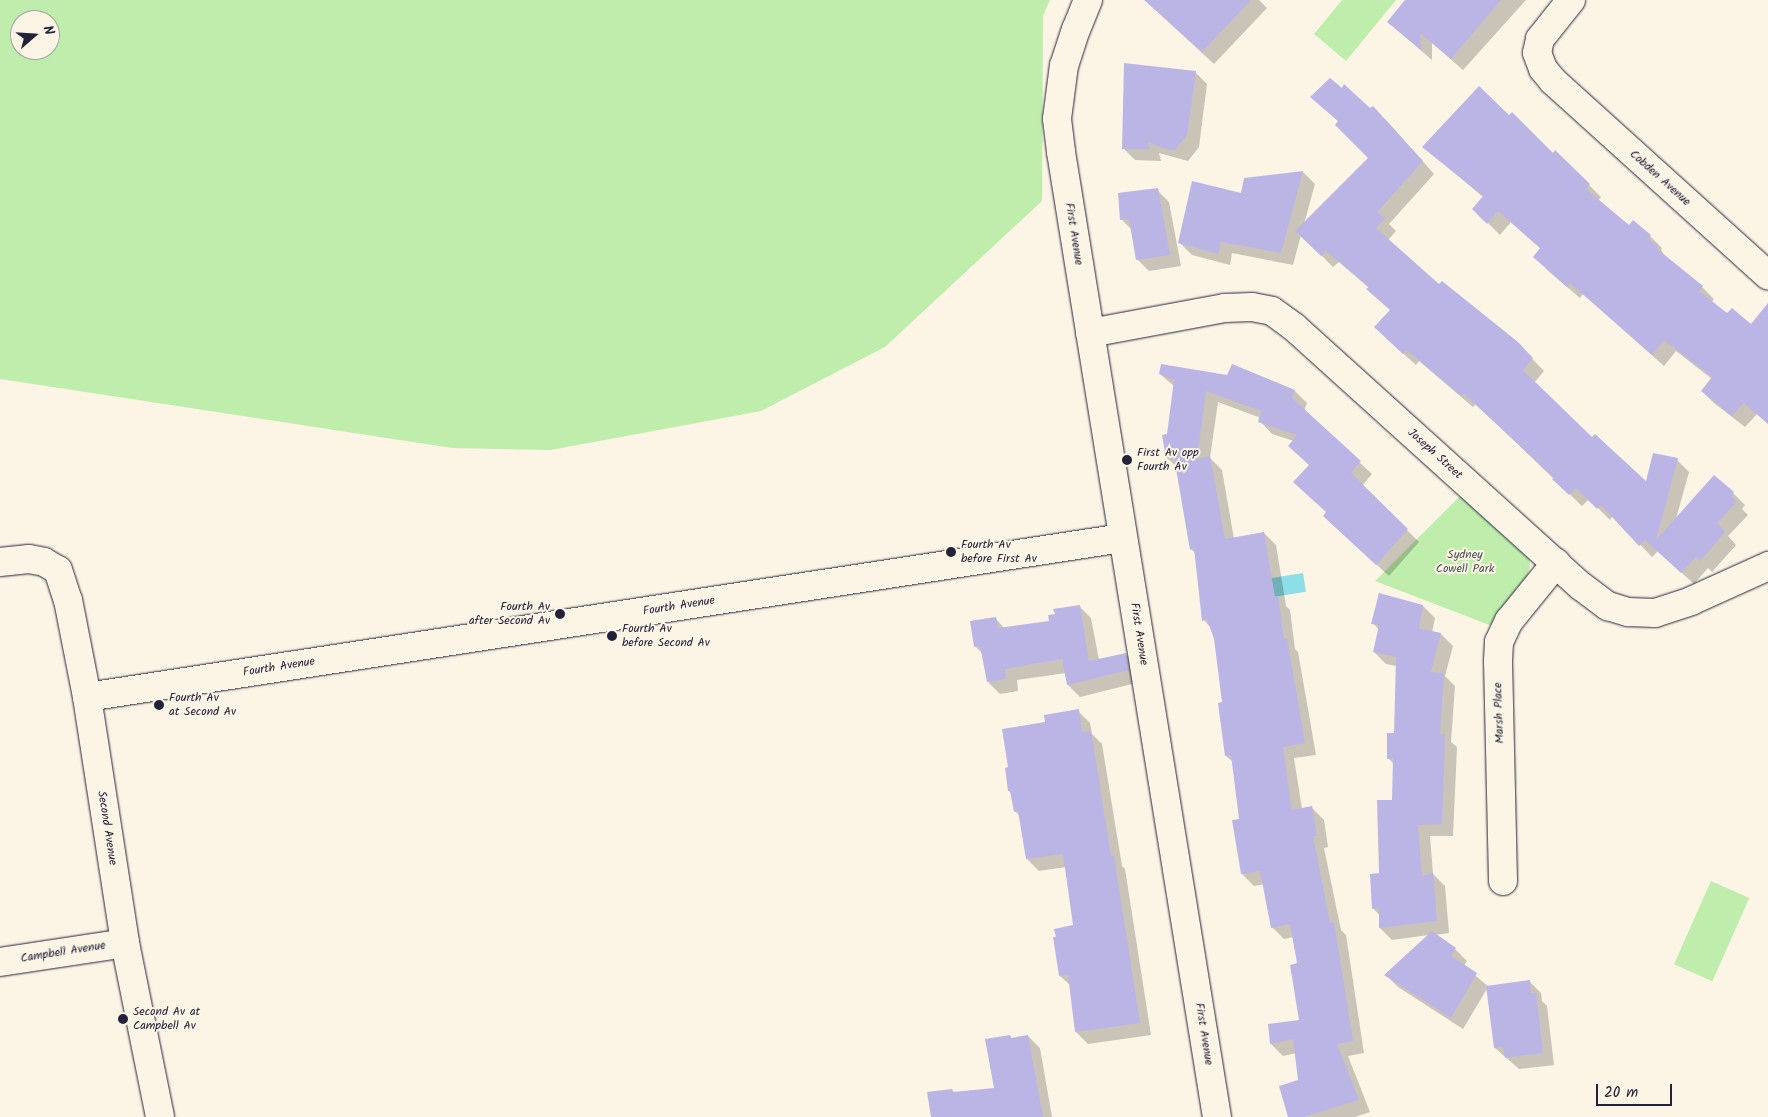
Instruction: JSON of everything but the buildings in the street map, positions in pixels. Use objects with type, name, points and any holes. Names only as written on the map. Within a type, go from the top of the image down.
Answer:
[{"type":"street","name":"First Avenue","points":[[1088,0],[1064,65],[1057,119],[1060,152],[1217,1117]]},
{"type":"street","name":"Cobden Avenue","points":[[1570,0],[1540,40],[1537,53],[1543,70],[1768,275]]},
{"type":"street","name":"Joseph Street","points":[[1090,334],[1225,308],[1252,307],[1272,311],[1294,327],[1581,586],[1608,606],[1641,614],[1673,608],[1768,566]]},
{"type":"street","name":"Fourth Avenue","points":[[87,697],[1123,538]]},
{"type":"street","name":"Second Avenue","points":[[0,562],[29,559],[44,562],[58,570],[68,600],[87,697],[126,943],[160,1117]]},
{"type":"street","name":"Marsh Place","points":[[1504,881],[1499,642],[1509,622],[1556,563]]},
{"type":"street","name":"Campbell Avenue","points":[[0,962],[126,943]]},
{"type":"green space","points":[[0,0],[1050,0],[1043,16],[1042,201],[885,347],[761,411],[551,450],[452,448],[0,379]]},
{"type":"green space","points":[[1342,0],[1396,0],[1346,61],[1314,34]]},
{"type":"green space","name":"Sydney Cowell Park","points":[[1463,493],[1529,557],[1530,566],[1527,577],[1492,626],[1375,581]]},
{"type":"green space","points":[[1711,881],[1749,898],[1712,981],[1674,964]]},
{"type":"water","points":[[1303,573],[1306,592],[1267,598],[1264,579]]},
{"type":"place","name":"First Av opp Fourth Av","points":[[1127,460]]},
{"type":"place","name":"Fourth Av before First Av","points":[[951,552]]},
{"type":"place","name":"Fourth Av after Second Av","points":[[560,614]]},
{"type":"place","name":"Fourth Av before Second Av","points":[[612,636]]},
{"type":"place","name":"Fourth Av at Second Av","points":[[159,705]]},
{"type":"place","name":"Second Av at Campbell Av","points":[[123,1019]]}]
